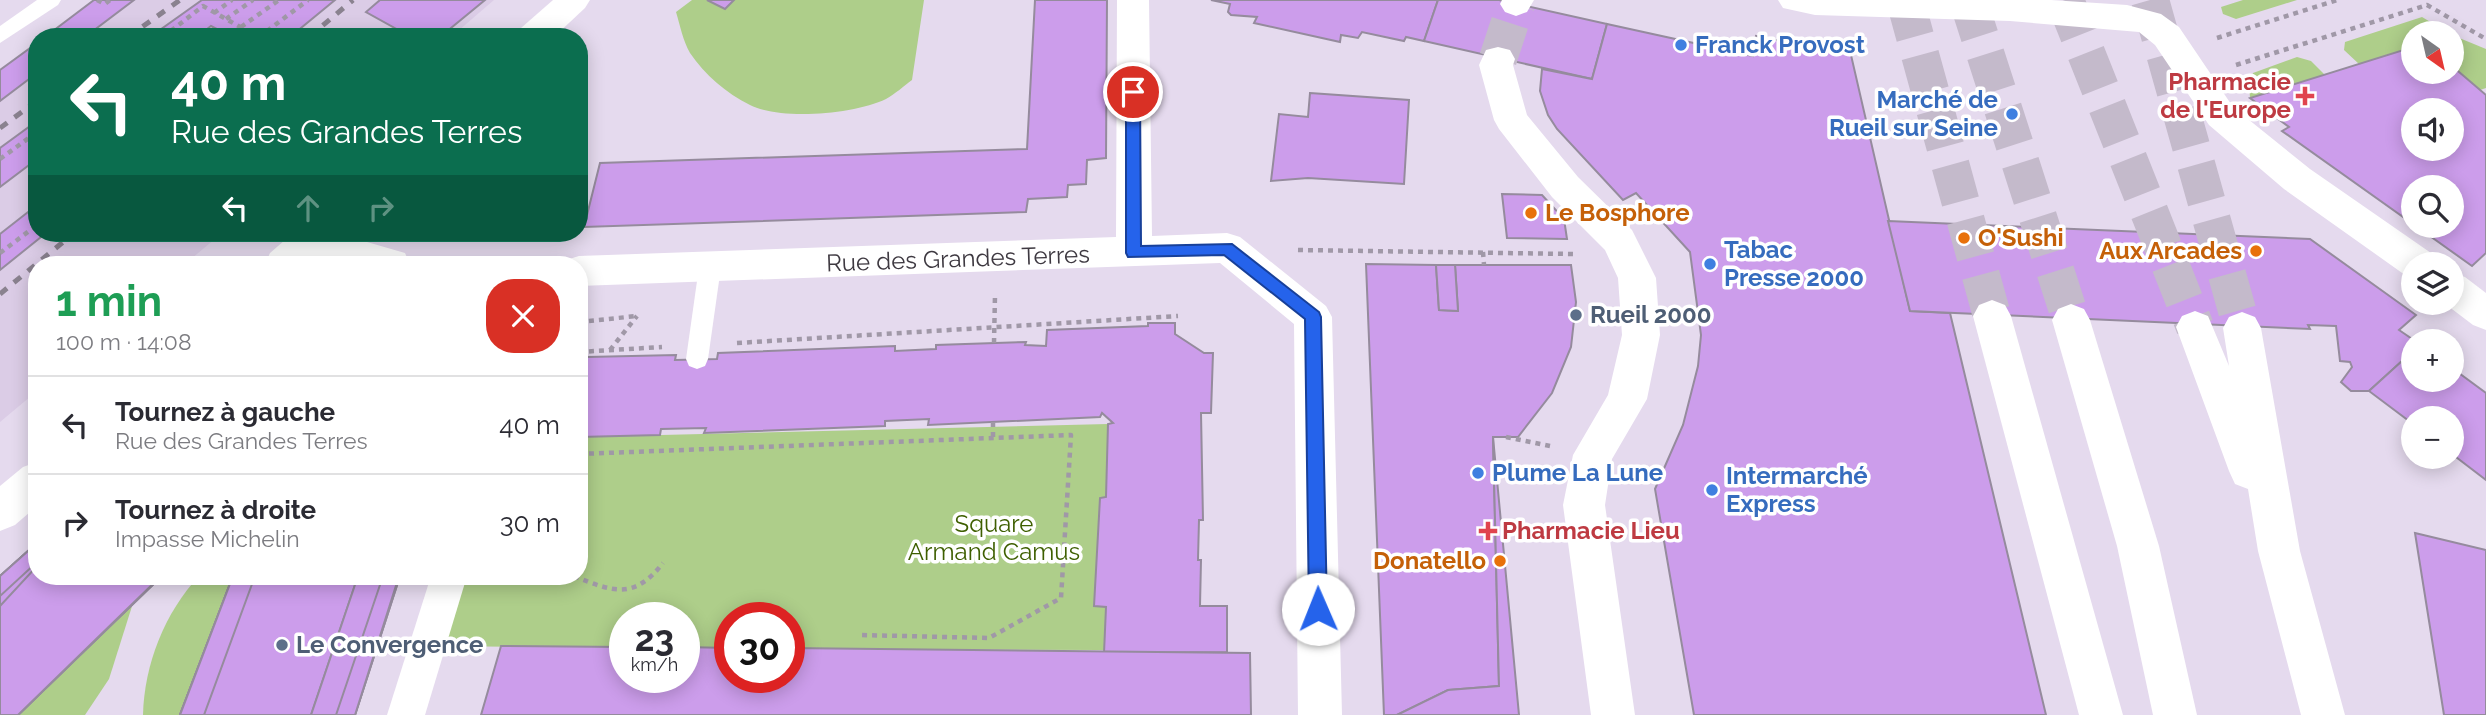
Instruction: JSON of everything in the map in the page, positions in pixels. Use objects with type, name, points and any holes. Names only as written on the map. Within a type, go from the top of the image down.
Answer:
[{"type":"main road","points":[[543,28],[574,0]]},
{"type":"main road","points":[[1133,0],[1133,253]]},
{"type":"main road","points":[[1805,2],[2010,9],[2127,17],[2149,22],[2167,36],[2204,96],[2221,116],[2297,179],[2401,252]]},
{"type":"main road","points":[[1498,59],[1496,65],[1511,120],[1565,187],[1619,240],[1637,278],[1641,335],[1627,399],[1593,455],[1584,505],[1613,715]]},
{"type":"main road","points":[[303,246],[352,256]]},
{"type":"main road","name":"Rue des Grandes Terres","points":[[588,271],[1227,248],[1313,317],[1320,715]]},
{"type":"main road","points":[[2464,295],[2486,307]]},
{"type":"main road","points":[[2464,297],[2486,314]]},
{"type":"main road","points":[[1992,316],[2101,715]]},
{"type":"main road","points":[[2071,320],[2138,546],[2175,715]]},
{"type":"main road","points":[[2195,327],[2279,551],[2323,715]]},
{"type":"main road","points":[[2242,328],[2279,551]]},
{"type":"main road","points":[[0,512],[28,488]]},
{"type":"street","points":[[406,715],[446,585]]},
{"type":"lane","points":[[0,36],[51,0]]},
{"type":"lane","points":[[697,359],[710,267]]},
{"type":"path","points":[[97,0],[105,4],[110,0]]},
{"type":"path","points":[[214,13],[232,0]]},
{"type":"path","points":[[226,19],[253,0]]},
{"type":"path","points":[[175,28],[203,6],[241,27],[279,0]]},
{"type":"path","points":[[271,28],[308,0]]},
{"type":"path","points":[[2183,60],[2222,35],[2337,0]]},
{"type":"path","points":[[2422,0],[2466,30],[2486,39]]},
{"type":"path","points":[[2183,60],[2236,65],[2427,5]]},
{"type":"path","points":[[0,159],[28,139]]},
{"type":"path","points":[[0,254],[28,232]]},
{"type":"path","points":[[1359,251],[1573,254],[1619,240]]},
{"type":"path","points":[[1483,252],[1484,265]]},
{"type":"path","points":[[588,321],[637,316],[609,350]]},
{"type":"path","points":[[733,343],[1178,316]]},
{"type":"path","points":[[588,351],[664,347]]},
{"type":"path","points":[[993,422],[993,439]]},
{"type":"path","points":[[588,454],[1071,436],[1061,598],[989,638],[860,635]]},
{"type":"path","points":[[588,582],[603,588],[626,592],[652,577],[663,563]]},
{"type":"shaded area","points":[[130,0],[494,0],[461,28],[92,28]]},
{"type":"shaded area","points":[[28,74],[28,242],[211,242],[195,256],[28,256],[28,399],[0,422],[0,94]]},
{"type":"green space","points":[[692,0],[707,0],[725,9],[734,0],[924,0],[912,80],[886,99],[837,112],[780,113],[750,105],[717,83],[690,53],[676,12]]},
{"type":"green space","points":[[2243,0],[2297,0],[2236,19],[2223,14],[2221,7]]},
{"type":"green space","points":[[2422,17],[2429,21],[2410,21]]},
{"type":"green space","points":[[2401,24],[2401,51],[2359,64],[2344,50],[2345,42]]},
{"type":"green space","points":[[2464,40],[2486,49],[2486,88],[2480,90],[2464,76]]},
{"type":"green space","points":[[2297,57],[2311,61],[2325,75],[2250,98],[2249,84],[2253,73]]},
{"type":"green space","name":"Square Armand Camus","points":[[1108,424],[1105,650],[805,649],[805,602],[714,602],[714,648],[700,648],[700,602],[609,602],[609,648],[433,646],[457,585],[588,585],[588,437]]},
{"type":"green space","points":[[191,585],[230,585],[180,715],[143,715],[152,659],[167,623]]},
{"type":"green space","points":[[133,603],[109,679],[85,715],[18,715]]},
{"type":"building","points":[[94,0],[134,0],[97,28],[57,28]]},
{"type":"building","points":[[202,0],[335,0],[301,28],[163,28]]},
{"type":"building","points":[[380,0],[485,0],[451,28],[395,28],[366,12]]},
{"type":"building","points":[[707,0],[734,0],[725,9]]},
{"type":"building","points":[[1035,0],[1107,0],[1106,158],[1087,160],[1086,184],[1068,185],[1067,197],[1028,199],[1026,212],[588,227],[588,211],[600,163],[1027,149]]},
{"type":"building","points":[[1211,0],[1438,0],[1424,41],[1406,37],[1404,41],[1362,32],[1358,38],[1341,35],[1340,42],[1254,23],[1257,17],[1231,15],[1228,12],[1230,4]]},
{"type":"building","points":[[1438,0],[1499,0],[1607,24],[1592,79],[1424,41]]},
{"type":"building","points":[[1607,24],[1753,56],[1756,36],[1851,55],[1910,311],[1950,313],[2046,715],[1694,715],[1655,489],[1683,425],[1698,366],[1701,335],[1690,252],[1636,193],[1623,200],[1557,129],[1548,115],[1540,91],[1542,69],[1592,79]]},
{"type":"building","points":[[28,50],[28,80],[0,101],[0,70]]},
{"type":"building","points":[[2401,51],[2401,84],[2464,84],[2464,76],[2486,95],[2486,253],[2472,266],[2464,260],[2464,252],[2452,252],[2433,238],[2464,238],[2464,175],[2401,175],[2401,215],[2282,131],[2289,127],[2250,98]]},
{"type":"building","points":[[1310,93],[1409,100],[1404,184],[1308,178],[1271,181],[1279,114],[1308,117]]},
{"type":"building","points":[[28,128],[28,166],[0,187],[0,148]]},
{"type":"building","name":"Le Bosphore","points":[[1502,194],[1542,195],[1564,219],[1567,239],[1507,238]]},
{"type":"building","points":[[28,212],[28,242],[35,242],[0,270],[0,234]]},
{"type":"building","points":[[1888,221],[2310,239],[2401,304],[2401,315],[2416,315],[2399,330],[2401,362],[2369,391],[2351,391],[2341,382],[2352,367],[2350,362],[2340,361],[2336,326],[2308,325],[2310,329],[1910,311]]},
{"type":"building","points":[[1366,264],[1436,265],[1439,310],[1458,311],[1455,265],[1571,265],[1576,302],[1571,347],[1552,393],[1518,437],[1493,437],[1499,686],[1448,690],[1397,715],[1384,715]]},
{"type":"building","points":[[1436,265],[1455,265],[1458,311],[1439,310]]},
{"type":"building","points":[[1148,323],[1175,323],[1175,334],[1204,353],[1213,353],[1211,413],[1201,413],[1203,520],[1199,520],[1200,606],[1227,606],[1227,652],[1104,653],[1106,607],[1094,606],[1100,498],[1106,497],[1108,424],[1113,423],[1102,413],[1100,417],[928,425],[929,419],[885,421],[885,426],[704,433],[706,428],[661,429],[660,435],[588,437],[588,357],[676,355],[675,360],[717,359],[718,353],[895,346],[895,351],[936,349],[936,345],[1026,342],[1025,345],[1046,346],[1047,330],[1148,326]]},
{"type":"building","points":[[2401,362],[2401,392],[2464,392],[2464,377],[2486,393],[2486,480],[2464,463],[2464,406],[2401,406],[2401,415],[2369,391]]},
{"type":"building","name":"Donatello","points":[[1493,437],[1519,715],[1397,715],[1448,690],[1499,686]]},
{"type":"building","points":[[2415,533],[2486,550],[2486,715],[2444,715]]},
{"type":"building","points":[[28,551],[28,585],[152,585],[18,715],[0,715],[0,576]]},
{"type":"building","points":[[28,551],[28,585],[153,585],[18,715],[0,715],[0,576]]},
{"type":"building","points":[[28,551],[28,576],[0,606],[0,576]]},
{"type":"building","points":[[28,551],[28,585],[153,585],[18,715],[0,715],[0,576]]},
{"type":"building","points":[[28,570],[28,585],[152,585],[18,715],[0,715],[0,596]]},
{"type":"building","points":[[28,576],[28,585],[152,585],[18,715],[0,715],[0,606]]},
{"type":"building","name":"Le Convergence","points":[[230,585],[397,585],[355,715],[180,715]]},
{"type":"building","name":"Le Convergence","points":[[230,585],[355,585],[311,715],[180,715]]},
{"type":"building","name":"Le Convergence","points":[[230,585],[397,585],[355,715],[180,715]]},
{"type":"building","name":"Le Convergence","points":[[230,585],[380,585],[336,715],[180,715]]},
{"type":"building","name":"Le Convergence","points":[[230,585],[396,585],[355,715],[180,715]]},
{"type":"building","name":"Le Convergence","points":[[252,585],[355,585],[311,715],[204,715]]},
{"type":"building","points":[[355,585],[380,585],[336,715],[311,715]]},
{"type":"building","points":[[501,646],[609,647],[609,693],[700,693],[700,647],[714,648],[714,693],[805,693],[805,648],[1250,653],[1251,715],[481,715]]},
{"type":"tunnel","points":[[1905,0],[1992,316]]},
{"type":"tunnel","points":[[1968,0],[2071,320]]},
{"type":"tunnel","points":[[2065,0],[2195,327]]},
{"type":"tunnel","points":[[2150,0],[2242,328]]},
{"type":"tunnel","points":[[1498,59],[1516,4]]},
{"type":"railway","points":[[141,28],[180,0]]},
{"type":"railway","points":[[320,28],[353,0]]},
{"type":"railway","points":[[0,128],[28,108]]},
{"type":"railway","points":[[46,256],[63,242]]},
{"type":"railway","points":[[0,294],[28,271]]},
{"type":"place","name":"Franck Provost","points":[[1681,45]]},
{"type":"place","name":"Pharmacie de l'Europe","points":[[2305,96]]},
{"type":"place","name":"Marché de Rueil sur Seine","points":[[2012,114]]},
{"type":"place","name":"Le Bosphore","points":[[1531,213]]},
{"type":"place","name":"O'Sushi","points":[[1964,238]]},
{"type":"place","name":"Aux Arcades","points":[[2256,251]]},
{"type":"place","name":"Tabac Presse 2000","points":[[1710,264]]},
{"type":"place","name":"Rueil 2000","points":[[1576,315]]},
{"type":"place","name":"Plume La Lune","points":[[1478,473]]},
{"type":"place","name":"Intermarché Express","points":[[1712,490]]},
{"type":"place","name":"Pharmacie Lieu","points":[[1488,531]]},
{"type":"place","name":"Donatello","points":[[1500,561]]},
{"type":"place","name":"Le Convergence","points":[[282,645]]},
{"type":"route","points":[[1133,92],[1133,253],[1227,248],[1313,317],[1318,609]]}]
